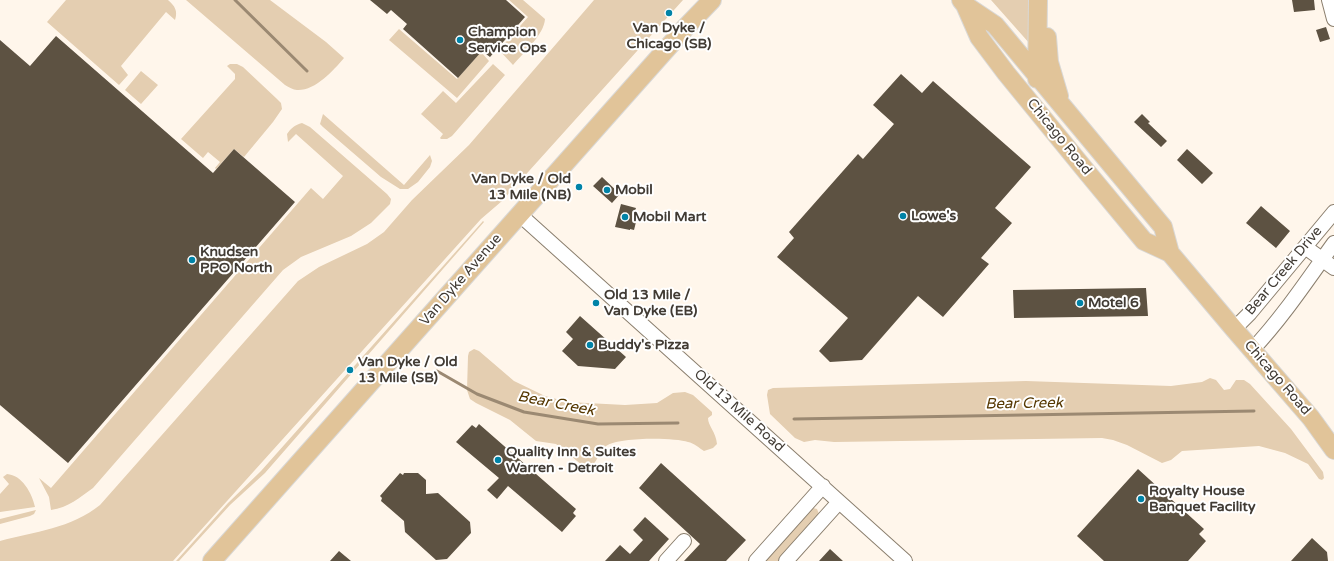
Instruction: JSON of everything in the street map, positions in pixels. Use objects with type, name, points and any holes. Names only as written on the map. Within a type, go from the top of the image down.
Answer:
[{"type":"main road","name":"Van Dyke Avenue","points":[[212,561],[681,32],[712,0]]},
{"type":"main road","points":[[1038,0],[1038,89],[1041,105],[1048,124]]},
{"type":"main road","points":[[1047,0],[1048,54],[1051,71],[1062,104]]},
{"type":"main road","name":"Chicago Road","points":[[963,3],[995,25],[1062,104],[1163,227],[1170,253],[1311,418],[1334,450]]},
{"type":"main road","name":"Chicago Road","points":[[963,3],[979,37],[1006,73],[1144,241],[1170,253]]},
{"type":"street","points":[[1329,0],[1334,19]]},
{"type":"street","name":"Bear Creek Drive","points":[[1234,329],[1250,313],[1334,212]]},
{"type":"street","name":"Old 13 Mile Road","points":[[519,214],[905,561]]},
{"type":"street","points":[[1252,350],[1267,334],[1334,243]]},
{"type":"street","points":[[1305,247],[1334,268]]},
{"type":"street","points":[[756,561],[823,486]]},
{"type":"street","points":[[786,561],[839,502]]},
{"type":"street","points":[[666,561],[684,541]]},
{"type":"shaded area","points":[[66,0],[168,0],[175,9],[176,17],[175,20],[166,12],[121,66],[128,75],[119,85],[47,22]]},
{"type":"shaded area","points":[[186,0],[270,0],[326,42],[344,58],[335,69],[317,84],[304,89],[294,90],[285,85]]},
{"type":"shaded area","points":[[509,0],[523,0],[545,19],[544,25],[537,37],[513,65],[499,50],[528,17]]},
{"type":"shaded area","points":[[594,0],[683,0],[502,201],[481,219],[173,561],[0,561],[0,541],[65,524],[89,513],[100,505],[298,281],[319,267],[367,244],[384,232],[412,200],[469,145]]},
{"type":"shaded area","points":[[991,0],[1029,0],[1030,44]]},
{"type":"shaded area","points":[[399,29],[457,79],[481,52],[489,61],[457,98],[389,40]]},
{"type":"shaded area","points":[[230,64],[237,64],[243,67],[281,103],[282,109],[244,157],[234,149],[216,169],[215,168],[220,162],[208,152],[203,158],[181,139],[235,79],[235,74],[227,66]]},
{"type":"shaded area","points":[[493,64],[505,75],[452,136],[447,139],[441,139],[440,138],[443,134],[421,114],[443,91],[456,103]]},
{"type":"shaded area","points":[[141,71],[158,85],[141,104],[125,90]]},
{"type":"shaded area","points":[[323,114],[404,185],[430,155],[432,161],[430,167],[418,182],[408,189],[400,189],[381,177],[323,127],[320,124]]},
{"type":"shaded area","points":[[302,123],[310,127],[387,194],[391,199],[390,204],[371,223],[351,236],[301,257],[283,270],[93,488],[68,505],[51,510],[49,497],[39,478],[51,488],[311,188],[323,199],[343,176],[296,134],[288,142],[287,134],[293,127]]},
{"type":"shaded area","points":[[483,221],[484,222],[265,473],[230,505],[179,561],[176,561],[228,503],[261,471]]},
{"type":"shaded area","points":[[474,349],[479,351],[514,381],[545,396],[568,402],[625,405],[657,403],[673,393],[685,392],[693,395],[712,412],[712,415],[708,418],[708,421],[717,444],[713,448],[704,451],[692,443],[681,440],[634,439],[612,443],[606,446],[603,448],[592,465],[589,467],[582,465],[556,444],[536,441],[510,420],[470,399],[467,390],[468,356],[469,352]]},
{"type":"shaded area","points":[[1210,378],[1216,380],[1224,390],[1230,389],[1236,380],[1244,380],[1250,384],[1291,429],[1323,472],[1324,478],[1322,480],[1319,479],[1308,464],[1285,453],[1259,446],[1182,451],[1171,460],[1162,463],[1127,445],[1102,438],[834,442],[815,440],[804,442],[795,438],[770,414],[767,395],[768,390],[773,388],[1026,381],[1171,386],[1202,382]]},
{"type":"shaded area","points":[[7,474],[12,475],[22,481],[29,491],[35,507],[0,512],[0,494],[9,484],[3,477]]},
{"type":"shaded area","points":[[813,508],[817,509],[819,514],[818,517],[779,561],[764,561]]},
{"type":"shaded area","points":[[36,510],[34,514],[30,516],[0,524],[0,519]]},
{"type":"building","name":"Champion Service Ops","points":[[370,0],[506,0],[525,17],[490,57],[482,51],[458,78],[403,29],[407,24],[391,10],[387,14]]},
{"type":"building","points":[[1292,0],[1314,0],[1315,10],[1294,12]]},
{"type":"building","points":[[1326,27],[1330,39],[1320,42],[1316,30]]},
{"type":"building","points":[[56,36],[213,173],[234,149],[295,202],[68,463],[0,405],[0,40],[30,66]]},
{"type":"building","name":"Lowe's","points":[[901,74],[922,93],[933,81],[1031,167],[995,208],[1012,223],[981,258],[989,264],[943,317],[918,296],[862,360],[830,362],[819,351],[848,318],[777,257],[794,238],[789,232],[858,154],[863,159],[894,124],[873,105]]},
{"type":"building","points":[[1142,114],[1150,122],[1148,123],[1167,141],[1161,147],[1134,122]]},
{"type":"building","points":[[1187,149],[1213,173],[1202,184],[1177,160]]},
{"type":"building","points":[[602,177],[620,194],[612,203],[593,186]]},
{"type":"building","points":[[621,204],[636,208],[633,217],[637,218],[634,230],[615,227]]},
{"type":"building","points":[[1261,206],[1290,231],[1276,248],[1246,223]]},
{"type":"building","name":"Motel 6","points":[[1146,288],[1148,316],[1014,318],[1013,290]]},
{"type":"building","name":"Buddy's Pizza","points":[[580,316],[626,357],[615,369],[578,366],[562,351],[573,339],[566,332]]},
{"type":"building","name":"Quality Inn & Suites Warren - Detroit","points":[[479,424],[576,509],[573,513],[576,516],[562,532],[508,486],[497,499],[487,490],[499,478],[456,442],[472,425],[476,428]]},
{"type":"building","points":[[661,463],[746,540],[726,561],[684,561],[700,544],[639,488]]},
{"type":"building","name":"Royalty House Banquet Facility","points":[[1138,469],[1204,529],[1199,534],[1206,541],[1188,561],[1104,561],[1077,536]]},
{"type":"building","points":[[400,473],[403,475],[404,473],[418,473],[426,480],[426,494],[438,493],[470,522],[471,533],[447,559],[436,560],[405,532],[404,521],[381,501],[382,498],[380,496]]},
{"type":"building","points":[[645,517],[669,539],[649,561],[605,561],[620,545],[630,554],[643,540],[633,530]]},
{"type":"building","points":[[1312,538],[1327,552],[1328,561],[1291,561]]},
{"type":"building","points":[[830,549],[843,561],[819,561]]},
{"type":"building","points":[[339,551],[351,561],[330,561]]},
{"type":"waterway","name":"Bear Creek","points":[[235,0],[307,71]]},
{"type":"waterway","name":"Bear Creek","points":[[437,371],[477,394],[524,412],[598,424],[678,423]]},
{"type":"waterway","name":"Bear Creek","points":[[794,419],[1254,411]]},
{"type":"place","name":"Van Dyke / Chicago (SB)","points":[[669,13]]},
{"type":"place","name":"Champion Service Ops","points":[[460,40]]},
{"type":"place","name":"Van Dyke / Old 13 Mile (NB)","points":[[579,187]]},
{"type":"place","name":"Mobil","points":[[607,190]]},
{"type":"place","name":"Lowe's","points":[[903,216]]},
{"type":"place","name":"Mobil Mart","points":[[625,217]]},
{"type":"place","name":"Knudsen PPO North","points":[[192,260]]},
{"type":"place","name":"Old 13 Mile / Van Dyke (EB)","points":[[596,303]]},
{"type":"place","name":"Motel 6","points":[[1080,303]]},
{"type":"place","name":"Buddy's Pizza","points":[[590,345]]},
{"type":"place","name":"Van Dyke / Old 13 Mile (SB)","points":[[350,370]]},
{"type":"place","name":"Quality Inn & Suites Warren - Detroit","points":[[498,460]]},
{"type":"place","name":"Royalty House Banquet Facility","points":[[1141,499]]}]
